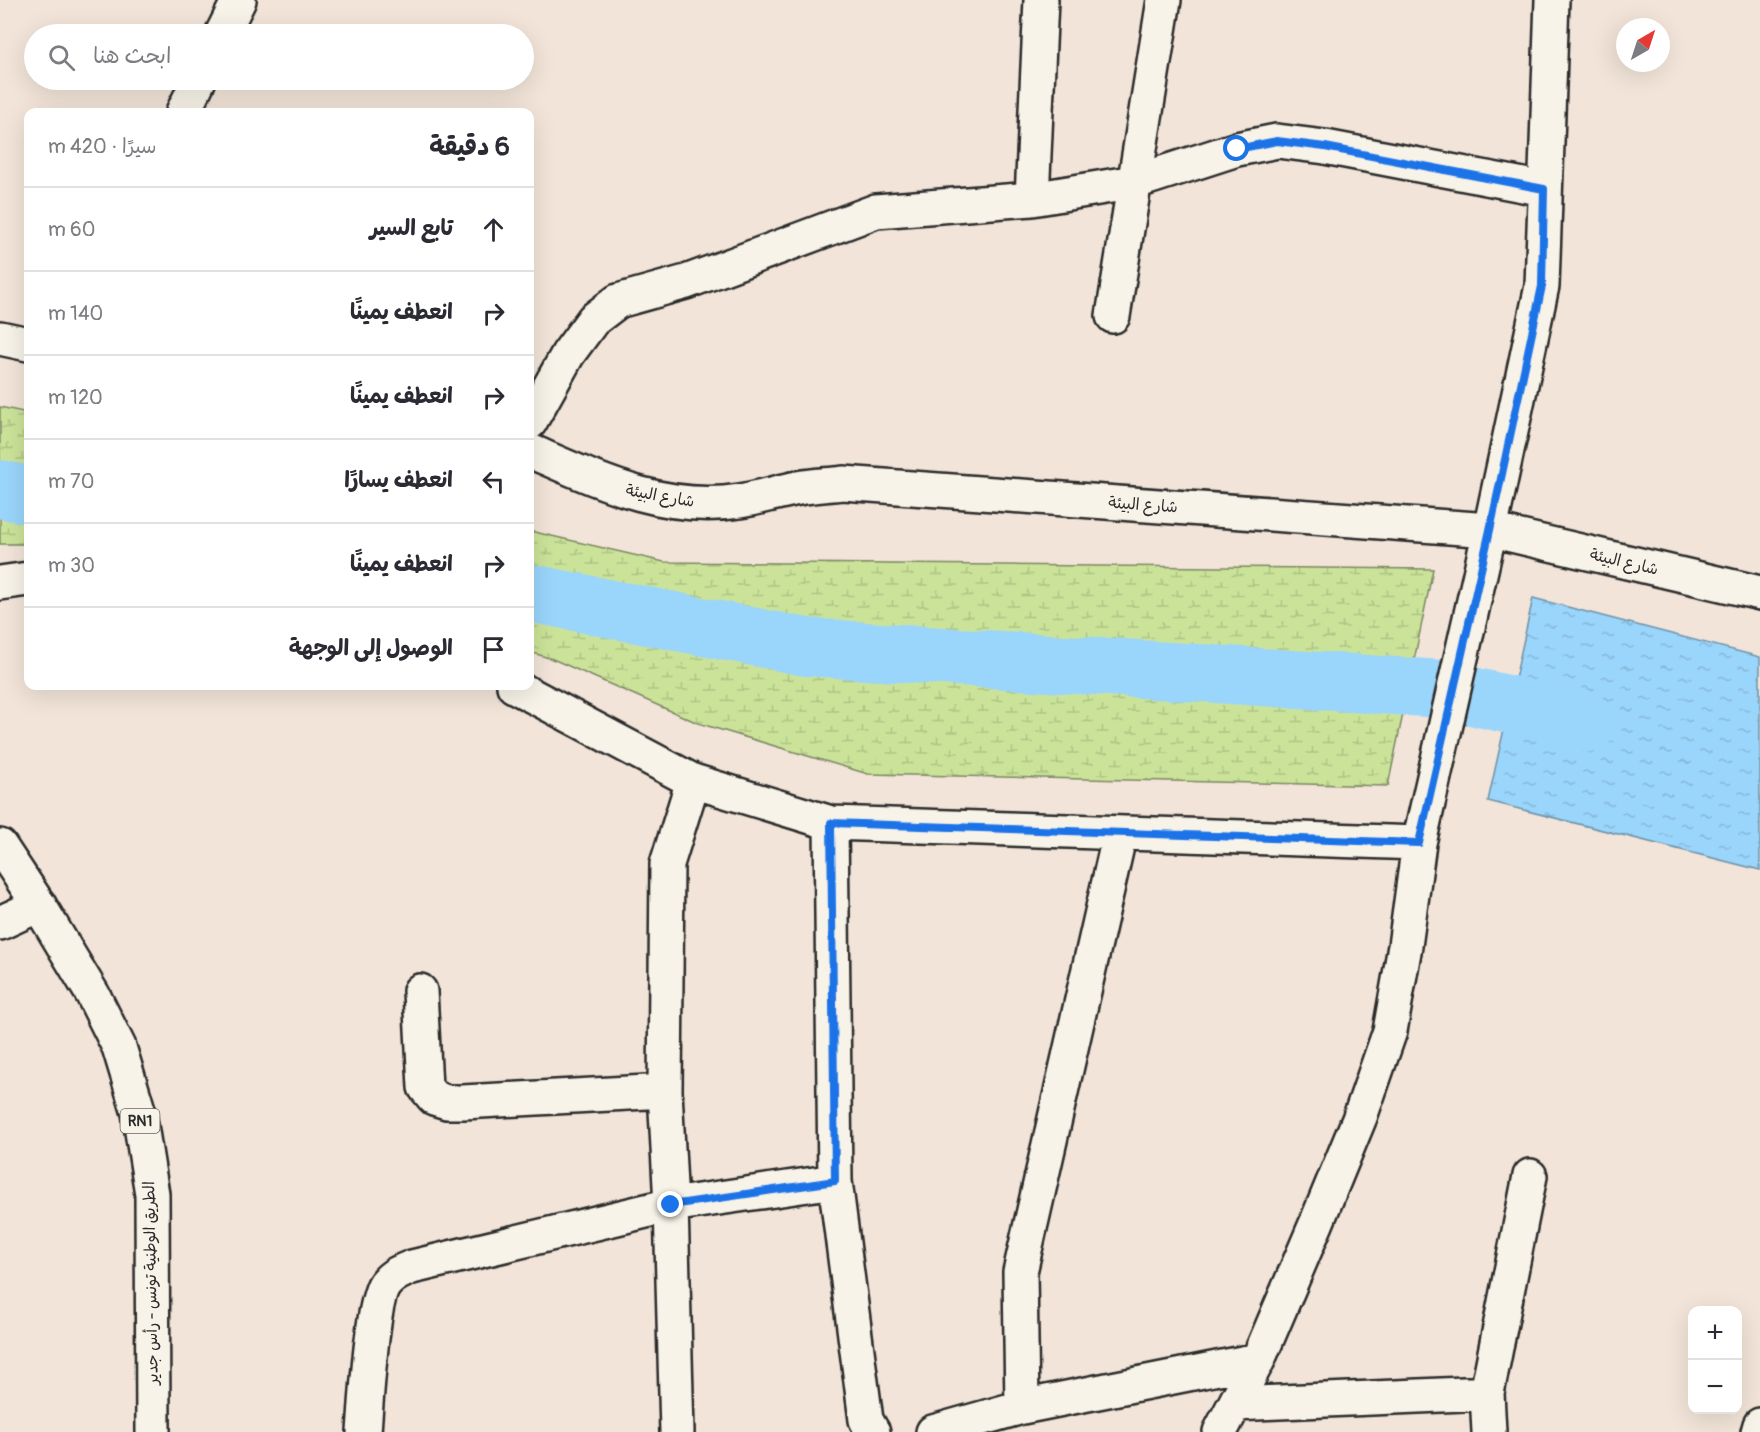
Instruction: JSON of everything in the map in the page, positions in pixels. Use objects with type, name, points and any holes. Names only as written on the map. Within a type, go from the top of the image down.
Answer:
[{"type":"street","points":[[227,24],[239,0]]},
{"type":"street","points":[[1032,199],[1041,0]]},
{"type":"street","points":[[1113,316],[1164,0]]},
{"type":"street","points":[[1220,1432],[1258,1360],[1360,1117],[1390,1031],[1405,946],[1419,843],[1490,530],[1542,286],[1552,0]]},
{"type":"street","points":[[185,108],[194,90]]},
{"type":"street","points":[[534,415],[568,354],[594,320],[618,301],[686,282],[876,211],[1032,199],[1135,182],[1237,149],[1277,141],[1325,147],[1544,189]]},
{"type":"street","points":[[0,338],[24,343]]},
{"type":"street","name":"شارع البيئة","points":[[534,453],[607,485],[653,498],[699,504],[739,501],[801,487],[843,483],[1490,530],[1760,593]]},
{"type":"street","points":[[0,583],[24,580]]},
{"type":"street","points":[[521,690],[693,782],[831,823],[1419,843]]},
{"type":"street","points":[[676,1432],[671,1205],[665,1091],[667,864],[693,782]]},
{"type":"street","points":[[831,823],[835,1181],[866,1420],[873,1432]]},
{"type":"street","points":[[1022,1407],[1020,1272],[1120,832]]},
{"type":"street","name":"الطريق الوطنية تونس - رأس جدير","points":[[0,846],[39,905],[93,995],[119,1047],[139,1113],[152,1194],[153,1432]]},
{"type":"street","points":[[0,923],[39,905]]},
{"type":"street","points":[[420,991],[423,1073],[425,1088],[434,1098],[447,1102],[463,1102],[665,1091]]},
{"type":"street","points":[[1489,1432],[1487,1393],[1530,1176]]},
{"type":"street","points":[[364,1432],[377,1306],[383,1286],[395,1274],[412,1267],[671,1205],[835,1181]]},
{"type":"street","points":[[933,1432],[1022,1407],[1258,1360]]},
{"type":"street","points":[[1235,1404],[1487,1393]]},
{"type":"street","points":[[1758,1432],[1760,1425]]},
{"type":"green space","points":[[0,407],[24,412],[24,544],[0,544]]},
{"type":"green space","points":[[534,532],[664,562],[1433,569],[1388,786],[868,774],[698,723],[555,660],[534,653]]},
{"type":"water","points":[[1533,598],[1760,657],[1760,870],[1488,801]]},
{"type":"waterway","points":[[0,489],[24,494]]},
{"type":"waterway","points":[[534,594],[806,647],[1442,689],[1588,723]]},
{"type":"route","points":[[671,1205],[835,1181],[831,823],[1419,843],[1490,530],[1542,286],[1544,189],[1325,147],[1277,141],[1237,149]]}]
